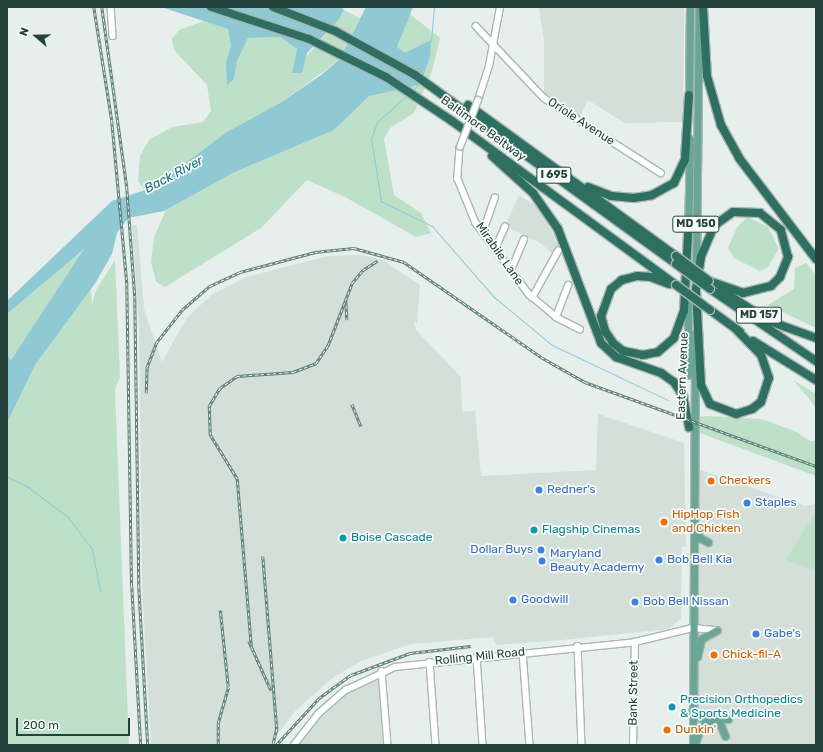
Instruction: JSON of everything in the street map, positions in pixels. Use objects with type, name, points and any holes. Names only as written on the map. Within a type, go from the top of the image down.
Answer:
[{"type":"highway","name":"Baltimore Beltway","points":[[212,7],[328,47],[422,100],[736,330],[816,380]]},
{"type":"highway","name":"Baltimore Beltway","points":[[273,7],[374,51],[433,84],[676,260]]},
{"type":"highway","points":[[703,7],[707,76],[721,125],[739,158],[816,259]]},
{"type":"highway","points":[[433,84],[540,157],[591,189],[611,196],[634,198],[661,192],[678,179],[683,167],[689,95]]},
{"type":"highway","points":[[452,121],[541,202],[565,244],[601,343],[620,359],[671,379],[683,396],[688,427]]},
{"type":"highway","points":[[540,157],[676,260]]},
{"type":"highway","points":[[710,285],[742,293],[771,286],[780,277],[788,257],[781,230],[767,216],[754,211],[740,211],[722,218],[707,238],[696,290],[702,392],[715,408],[736,414],[757,406],[767,390],[769,378],[761,356],[736,330]]},
{"type":"highway","points":[[676,287],[644,276],[630,277],[616,284],[602,309],[604,331],[613,343],[623,351],[643,355],[658,352],[674,338],[684,311],[688,235]]},
{"type":"highway","name":"MD 157","points":[[676,260],[710,285],[757,314],[816,338]]},
{"type":"highway","points":[[710,285],[816,361]]},
{"type":"highway","points":[[770,352],[816,386]]},
{"type":"main road","name":"Eastern Avenue","points":[[688,745],[691,698],[688,427],[690,7]]},
{"type":"main road","points":[[694,7],[698,100]]},
{"type":"main road","name":"Eastern Avenue","points":[[691,629],[699,7]]},
{"type":"main road","points":[[693,511],[698,534],[708,542]]},
{"type":"main road","points":[[694,745],[691,698],[698,647],[706,634],[716,630]]},
{"type":"main road","points":[[693,714],[720,724],[725,736]]},
{"type":"main road","points":[[694,745],[700,727],[711,720],[728,719]]},
{"type":"street","points":[[111,7],[113,36]]},
{"type":"street","name":"Mirabile Lane","points":[[500,7],[493,44],[478,100],[460,147],[460,185],[483,232],[532,298],[556,317],[580,328]]},
{"type":"street","name":"Oriole Avenue","points":[[476,26],[549,102],[661,173]]},
{"type":"street","points":[[483,232],[495,198]]},
{"type":"street","points":[[496,248],[505,227]]},
{"type":"street","points":[[511,270],[524,240]]},
{"type":"street","points":[[532,298],[558,251]]},
{"type":"street","points":[[556,317],[568,285]]},
{"type":"street","name":"Rolling Mill Road","points":[[294,745],[333,701],[382,671],[430,662],[578,646],[635,642],[691,629],[716,630]]},
{"type":"street","name":"Bank Street","points":[[633,745],[635,642]]},
{"type":"street","points":[[578,646],[582,745]]},
{"type":"street","points":[[523,652],[530,745]]},
{"type":"street","points":[[477,657],[483,745]]},
{"type":"street","points":[[430,662],[436,745]]},
{"type":"street","points":[[382,671],[388,745]]},
{"type":"shaded area","points":[[539,7],[684,7],[683,122],[624,123],[588,100],[578,120],[544,96],[544,40]]},
{"type":"shaded area","points":[[519,195],[540,209],[559,245],[553,254],[540,243],[505,226]]},
{"type":"shaded area","points":[[132,225],[137,225],[144,309],[162,362],[186,319],[211,295],[246,277],[329,256],[360,255],[383,260],[420,285],[417,323],[414,321],[416,330],[461,377],[462,412],[475,411],[481,476],[596,470],[598,414],[684,443],[686,547],[682,547],[681,618],[669,629],[562,640],[497,645],[492,637],[411,644],[361,661],[335,676],[296,710],[269,745],[151,745],[142,586],[139,326]]},
{"type":"shaded area","points":[[695,468],[805,506],[816,504],[816,745],[697,745]]},
{"type":"shaded area","points":[[379,669],[384,745],[290,745],[326,700]]},
{"type":"green space","points":[[344,10],[360,18],[339,60],[280,103],[145,190],[138,181],[140,156],[149,140],[172,127],[203,122],[211,111],[207,85],[174,50],[172,39],[179,30],[204,21],[228,29],[231,46],[226,62],[234,79],[237,61],[248,38],[280,37],[297,49],[292,73],[338,21]]},
{"type":"green space","points":[[410,14],[440,38],[432,71],[414,113],[390,128],[384,139],[394,195],[421,213],[431,233],[416,237],[345,197],[307,180],[261,228],[165,287],[156,282],[151,262],[154,237],[166,210],[235,172],[334,130],[380,81]]},
{"type":"green space","points":[[748,217],[768,227],[779,249],[767,268],[760,271],[734,258],[728,248],[737,227]]},
{"type":"green space","points":[[85,248],[66,279],[11,360],[7,355],[7,314]]},
{"type":"green space","points":[[115,260],[120,377],[115,390],[129,745],[7,745],[7,423],[35,365],[91,288],[92,305],[96,290]]},
{"type":"green space","points":[[806,263],[816,275],[816,328],[768,305],[794,289],[795,268]]},
{"type":"green space","points":[[793,380],[816,394],[816,410],[811,401]]},
{"type":"green space","points":[[700,417],[761,419],[795,431],[810,441],[816,441],[816,476],[700,433]]},
{"type":"green space","points":[[816,511],[816,570],[815,570],[786,560]]},
{"type":"water","points":[[161,7],[342,7],[344,10],[338,21],[307,53],[302,73],[292,73],[297,49],[280,37],[248,38],[237,61],[234,79],[227,85],[226,62],[231,46],[228,29]]},
{"type":"water","name":"Back River","points":[[366,7],[413,7],[397,47],[405,53],[431,40],[430,56],[418,85],[369,96],[334,130],[235,172],[164,211],[128,218],[117,233],[112,254],[96,282],[35,365],[7,423],[7,355],[11,360],[84,249],[7,314],[7,301],[112,201],[145,190],[167,177],[227,132],[280,103],[321,75],[339,60]]},
{"type":"waterway","points":[[431,41],[434,7]]},
{"type":"waterway","points":[[422,76],[430,53]]},
{"type":"waterway","points":[[413,91],[419,83]]},
{"type":"waterway","points":[[407,95],[377,122],[371,139],[381,201],[432,226],[494,297],[552,345],[668,400]]},
{"type":"waterway","points":[[7,477],[25,485],[68,517],[92,549],[100,591]]},
{"type":"railway","points":[[94,7],[112,121],[127,283],[132,586],[141,745]]},
{"type":"railway","points":[[102,7],[127,188],[135,296],[139,586],[148,745]]},
{"type":"railway","points":[[146,393],[147,367],[156,343],[182,310],[210,286],[240,272],[315,252],[354,248],[404,262],[541,357],[585,382],[816,466]]},
{"type":"railway","points":[[251,646],[237,479],[210,435],[209,406],[220,388],[237,376],[293,372],[316,363],[328,345],[352,283],[363,270],[377,261]]},
{"type":"railway","points":[[346,300],[347,320]]},
{"type":"railway","points":[[352,404],[361,426]]},
{"type":"railway","points":[[263,556],[277,729],[273,745]]},
{"type":"railway","points":[[218,745],[218,723],[228,687],[220,610]]},
{"type":"railway","points":[[249,641],[271,690]]},
{"type":"railway","points":[[276,745],[319,698],[351,675],[410,653],[471,646]]},
{"type":"place","name":"Checkers","points":[[711,481]]},
{"type":"place","name":"Redner's","points":[[539,490]]},
{"type":"place","name":"Staples","points":[[747,503]]},
{"type":"place","name":"HipHop Fish and Chicken","points":[[664,522]]},
{"type":"place","name":"Flagship Cinemas","points":[[534,530]]},
{"type":"place","name":"Boise Cascade","points":[[343,538]]},
{"type":"place","name":"Dollar Buys","points":[[541,550]]},
{"type":"place","name":"Bob Bell Kia","points":[[659,560]]},
{"type":"place","name":"Maryland Beauty Academy","points":[[542,561]]},
{"type":"place","name":"Goodwill","points":[[513,600]]},
{"type":"place","name":"Bob Bell Nissan","points":[[635,602]]},
{"type":"place","name":"Gabe's","points":[[756,634]]},
{"type":"place","name":"Chick-fil-A","points":[[714,655]]},
{"type":"place","name":"Precision Orthopedics & Sports Medicine","points":[[672,707]]},
{"type":"place","name":"Dunkin'","points":[[667,730]]}]
